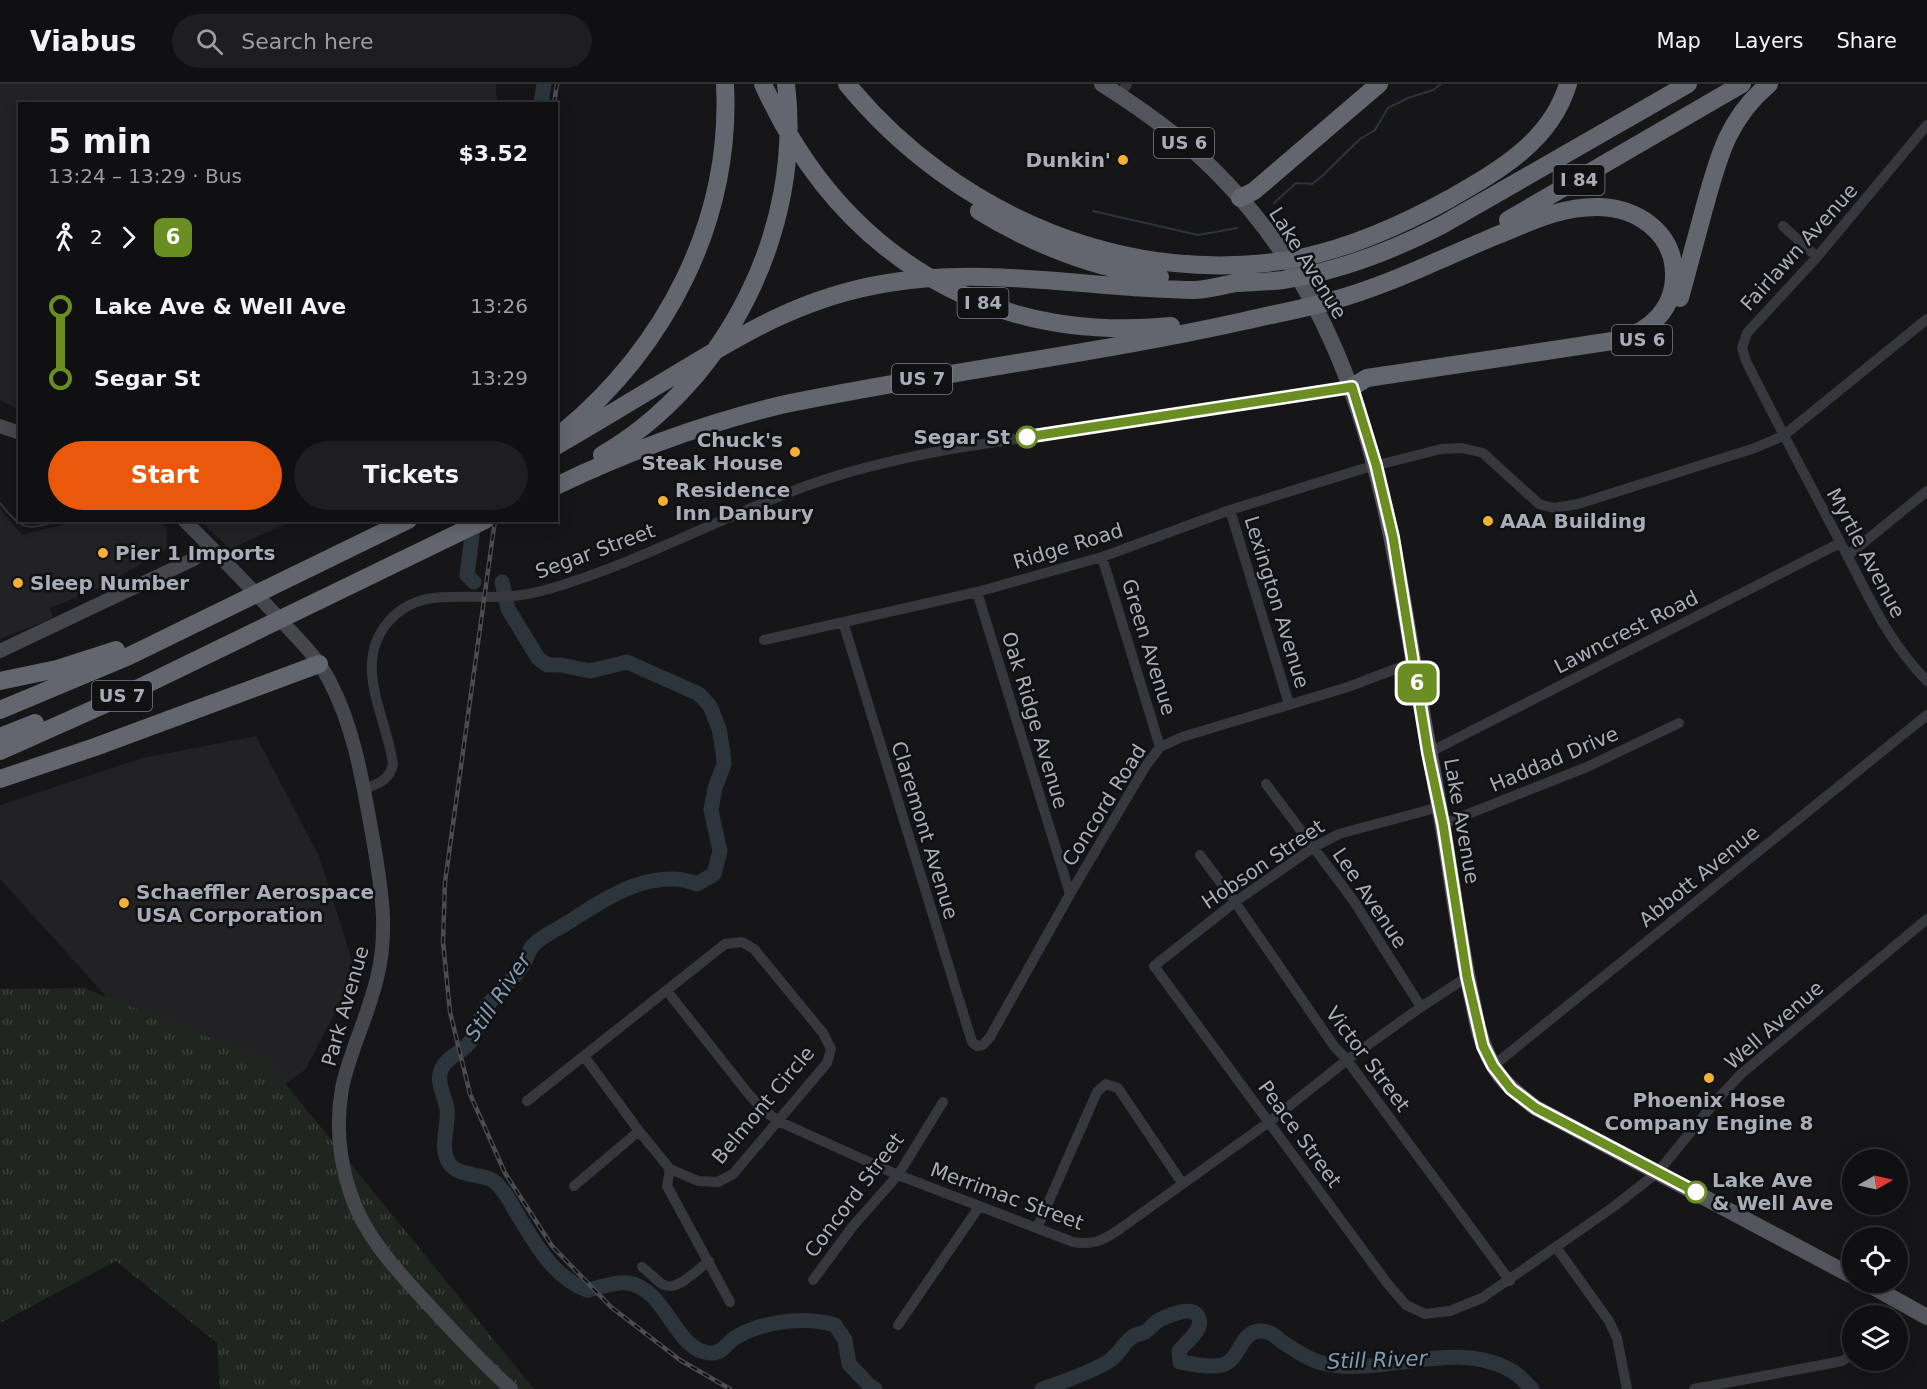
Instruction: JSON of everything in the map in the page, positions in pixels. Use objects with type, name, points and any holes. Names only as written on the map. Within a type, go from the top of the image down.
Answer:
[{"type":"highway","points":[[558,435],[600,399],[636,359],[665,317],[688,273],[708,223],[716,189],[725,125],[725,84]]},
{"type":"highway","name":"I 84","points":[[763,84],[785,130],[839,206],[862,228],[912,267],[965,296],[1023,316],[1053,323],[1113,329],[1175,325],[1298,309],[1358,293],[1414,270],[1498,226],[1742,84]]},
{"type":"highway","points":[[558,480],[612,449],[651,421],[683,391],[715,350],[749,293],[767,249],[780,202],[787,157],[786,84]]},
{"type":"highway","name":"I 84","points":[[842,84],[872,122],[920,170],[945,190],[996,222],[1098,266],[1141,274],[1234,283],[1280,280],[1314,273],[1373,256],[1427,233],[1688,84]]},
{"type":"highway","points":[[847,84],[901,141],[952,181],[1000,210],[1055,235],[1113,253],[1162,262],[1199,265],[1269,262],[1302,257],[1334,249],[1392,228],[1444,202],[1500,169],[1530,145],[1558,110],[1568,84]]},
{"type":"highway","points":[[1240,198],[1249,186],[1367,84]]},
{"type":"highway","points":[[1240,198],[1254,191],[1379,84]]},
{"type":"highway","name":"US 6","points":[[1352,387],[1368,387],[1620,347],[1643,340],[1655,332],[1674,311],[1680,298],[1717,164],[1727,136],[1744,110],[1769,84]]},
{"type":"highway","points":[[1352,387],[1367,378],[1630,337],[1650,326],[1666,307],[1671,295],[1674,271],[1668,248],[1654,227],[1623,210],[1598,207],[1572,209],[1547,215],[1414,270]]},
{"type":"highway","points":[[558,446],[735,338],[771,319],[821,299],[866,287],[913,279],[962,277],[1196,290],[1234,283]]},
{"type":"highway","name":"US 7","points":[[558,485],[664,439],[722,420],[782,405],[1176,336],[1298,309]]},
{"type":"highway","name":"US 7","points":[[0,710],[101,668],[404,522]]},
{"type":"highway","name":"US 7","points":[[0,751],[103,705],[481,522]]},
{"type":"highway","points":[[0,681],[78,663],[222,611]]},
{"type":"highway","points":[[0,737],[242,638]]},
{"type":"highway","points":[[0,779],[95,747],[319,664]]},
{"type":"main road","name":"US 6","points":[[1102,84],[1124,90],[1199,156],[1240,198]]},
{"type":"main road","name":"Lake Avenue","points":[[1240,198],[1272,239],[1303,285],[1331,337],[1352,387],[1376,465],[1396,552],[1467,977],[1481,1038],[1493,1066],[1511,1089],[1536,1108],[1842,1271]]},
{"type":"main road","points":[[0,426],[18,432]]},
{"type":"main road","name":"Park Avenue","points":[[185,522],[266,604],[319,664],[328,677],[343,710],[355,746],[381,888],[384,935],[378,976],[349,1063],[341,1097],[339,1131],[345,1176],[351,1196],[369,1232],[391,1263],[476,1355],[511,1389]]},
{"type":"main road","points":[[0,651],[194,559],[210,547]]},
{"type":"main road","points":[[1879,1293],[1895,1305]]},
{"type":"main road","points":[[1908,1312],[1927,1317]]},
{"type":"street","name":"Fairlawn Avenue","points":[[1783,435],[1746,361],[1742,348],[1747,333],[1818,257],[1927,125]]},
{"type":"street","points":[[1783,226],[1818,257]]},
{"type":"street","name":"Ridge Road","points":[[764,640],[977,592],[1102,557],[1230,510],[1376,465],[1441,449],[1461,448],[1483,453],[1539,504],[1554,508],[1589,501],[1755,448],[1783,435],[1927,319]]},
{"type":"street","name":"Segar Street","points":[[364,789],[387,779],[393,764],[373,683],[371,670],[374,646],[387,623],[407,606],[431,597],[497,597],[552,588],[589,576],[806,486],[889,461],[962,447],[1352,387]]},
{"type":"street","name":"Myrtle Avenue","points":[[1783,435],[1887,633],[1910,664],[1927,681]]},
{"type":"street","points":[[1847,556],[1927,491]]},
{"type":"street","name":"Lexington Avenue","points":[[1230,510],[1289,705]]},
{"type":"street","name":"Lawncrest Road","points":[[1428,753],[1840,543]]},
{"type":"street","name":"Green Avenue","points":[[1102,557],[1160,747]]},
{"type":"street","name":"Oak Ridge Avenue","points":[[977,592],[1070,894]]},
{"type":"street","name":"Claremont Avenue","points":[[843,622],[972,1042],[977,1046]]},
{"type":"street","name":"Concord Road","points":[[977,1046],[983,1045],[990,1037],[1070,894],[1145,767],[1160,747],[1182,736],[1348,687],[1413,662]]},
{"type":"street","name":"Abbott Avenue","points":[[1493,1066],[1927,715]]},
{"type":"street","name":"Haddad Drive","points":[[1443,824],[1587,767],[1679,723]]},
{"type":"street","name":"Lee Avenue","points":[[1266,784],[1353,900],[1420,1006]]},
{"type":"street","name":"Hobson Street","points":[[1154,966],[1235,902],[1314,847],[1339,834],[1439,807]]},
{"type":"street","name":"Victor Street","points":[[1200,855],[1334,1046],[1347,1060],[1510,1281]]},
{"type":"street","name":"Well Avenue","points":[[1425,1314],[1450,1311],[1482,1298],[1510,1281],[1659,1172],[1715,1102],[1741,1074],[1927,919]]},
{"type":"street","name":"Belmont Circle","points":[[527,1101],[725,944],[742,942],[754,949],[823,1033],[831,1049],[827,1063],[733,1174],[718,1182],[698,1181],[670,1169],[584,1056]]},
{"type":"street","name":"Peace Street","points":[[1154,966],[1387,1283],[1406,1305],[1425,1314]]},
{"type":"street","name":"Merrimac Street","points":[[667,991],[747,1092],[760,1107],[778,1121],[978,1207],[1073,1242],[1089,1244],[1103,1240],[1269,1122],[1420,1006],[1467,977]]},
{"type":"street","points":[[1037,1228],[1097,1092],[1106,1084],[1119,1088],[1182,1183]]},
{"type":"street","name":"Concord Street","points":[[813,1280],[853,1226],[898,1174],[943,1102]]},
{"type":"street","points":[[574,1185],[639,1131]]},
{"type":"street","points":[[670,1169],[667,1186],[730,1302]]},
{"type":"street","points":[[898,1325],[978,1207]]},
{"type":"street","points":[[1556,1247],[1609,1321],[1617,1338],[1627,1389]]},
{"type":"street","points":[[642,1267],[664,1285],[672,1286],[709,1261]]},
{"type":"street","points":[[1694,1389],[1842,1360]]},
{"type":"shaded area","points":[[0,84],[496,84],[497,102],[18,102],[18,409],[0,400]]},
{"type":"shaded area","points":[[0,509],[22,535],[73,522],[160,522],[167,529],[167,549],[101,587],[50,608],[53,618],[0,639]]},
{"type":"shaded area","points":[[201,522],[290,522],[230,549]]},
{"type":"shaded area","points":[[256,736],[319,856],[356,973],[305,1070],[193,1152],[163,1059],[0,879],[0,805],[143,758]]},
{"type":"green space","points":[[84,988],[266,1060],[534,1389],[220,1389],[217,1343],[116,1261],[0,1323],[0,989]]},
{"type":"waterway","name":"Still River","points":[[541,102],[544,84]]},
{"type":"waterway","points":[[1274,203],[1296,183],[1312,184],[1321,177],[1360,139],[1375,130],[1388,108],[1408,98],[1433,90],[1441,84]]},
{"type":"waterway","points":[[1093,211],[1198,235],[1237,228]]},
{"type":"waterway","points":[[0,503],[13,518],[25,526],[38,526],[51,522]]},
{"type":"waterway","name":"Still River","points":[[474,522],[467,575],[474,582]]},
{"type":"waterway","name":"Still River","points":[[502,582],[508,609],[538,658],[547,665],[561,665],[590,671],[627,662],[699,694],[710,706],[719,729],[724,764],[715,788],[711,810],[720,851],[714,874],[697,884],[662,879],[627,889],[594,906],[534,944],[521,968],[485,1009],[470,1042],[447,1061],[441,1070],[440,1084],[447,1109],[444,1143],[446,1157],[452,1167],[457,1170],[490,1179],[497,1184],[539,1249],[561,1274],[573,1283],[587,1290],[623,1283],[641,1288],[662,1307],[687,1342],[710,1353],[721,1350],[736,1337],[772,1324],[811,1321],[835,1325],[845,1340],[849,1364],[875,1389]]},
{"type":"waterway","name":"Still River","points":[[1042,1389],[1106,1363],[1135,1335],[1145,1332],[1159,1320],[1185,1311],[1198,1316],[1199,1326],[1179,1351],[1180,1362],[1206,1366],[1222,1365],[1233,1357],[1249,1335],[1264,1331],[1320,1363],[1372,1366],[1444,1357],[1468,1358],[1490,1362],[1512,1371],[1532,1389]]},
{"type":"railway","points":[[554,102],[557,84]]},
{"type":"railway","points":[[495,522],[445,882],[443,942],[450,1012],[470,1094],[505,1173],[552,1246],[611,1307],[680,1360],[730,1389]]},
{"type":"bus line","name":"6","points":[[1027,437],[1352,387],[1376,465],[1396,552],[1467,977],[1483,1046],[1493,1066],[1511,1089],[1536,1108],[1696,1192]]},
{"type":"place","name":"Dunkin'","points":[[1123,160]]},
{"type":"place","name":"Segar St","points":[[1027,437]]},
{"type":"place","name":"Chuck's Steak House","points":[[795,452]]},
{"type":"place","name":"Residence Inn Danbury","points":[[663,501]]},
{"type":"place","name":"AAA Building","points":[[1488,521]]},
{"type":"place","name":"Pier 1 Imports","points":[[103,553]]},
{"type":"place","name":"Sleep Number","points":[[18,583]]},
{"type":"place","name":"Schaeffler Aerospace USA Corporation","points":[[124,903]]},
{"type":"place","name":"Phoenix Hose Company Engine 8","points":[[1709,1078]]},
{"type":"place","name":"Lake Ave & Well Ave","points":[[1696,1192]]}]
